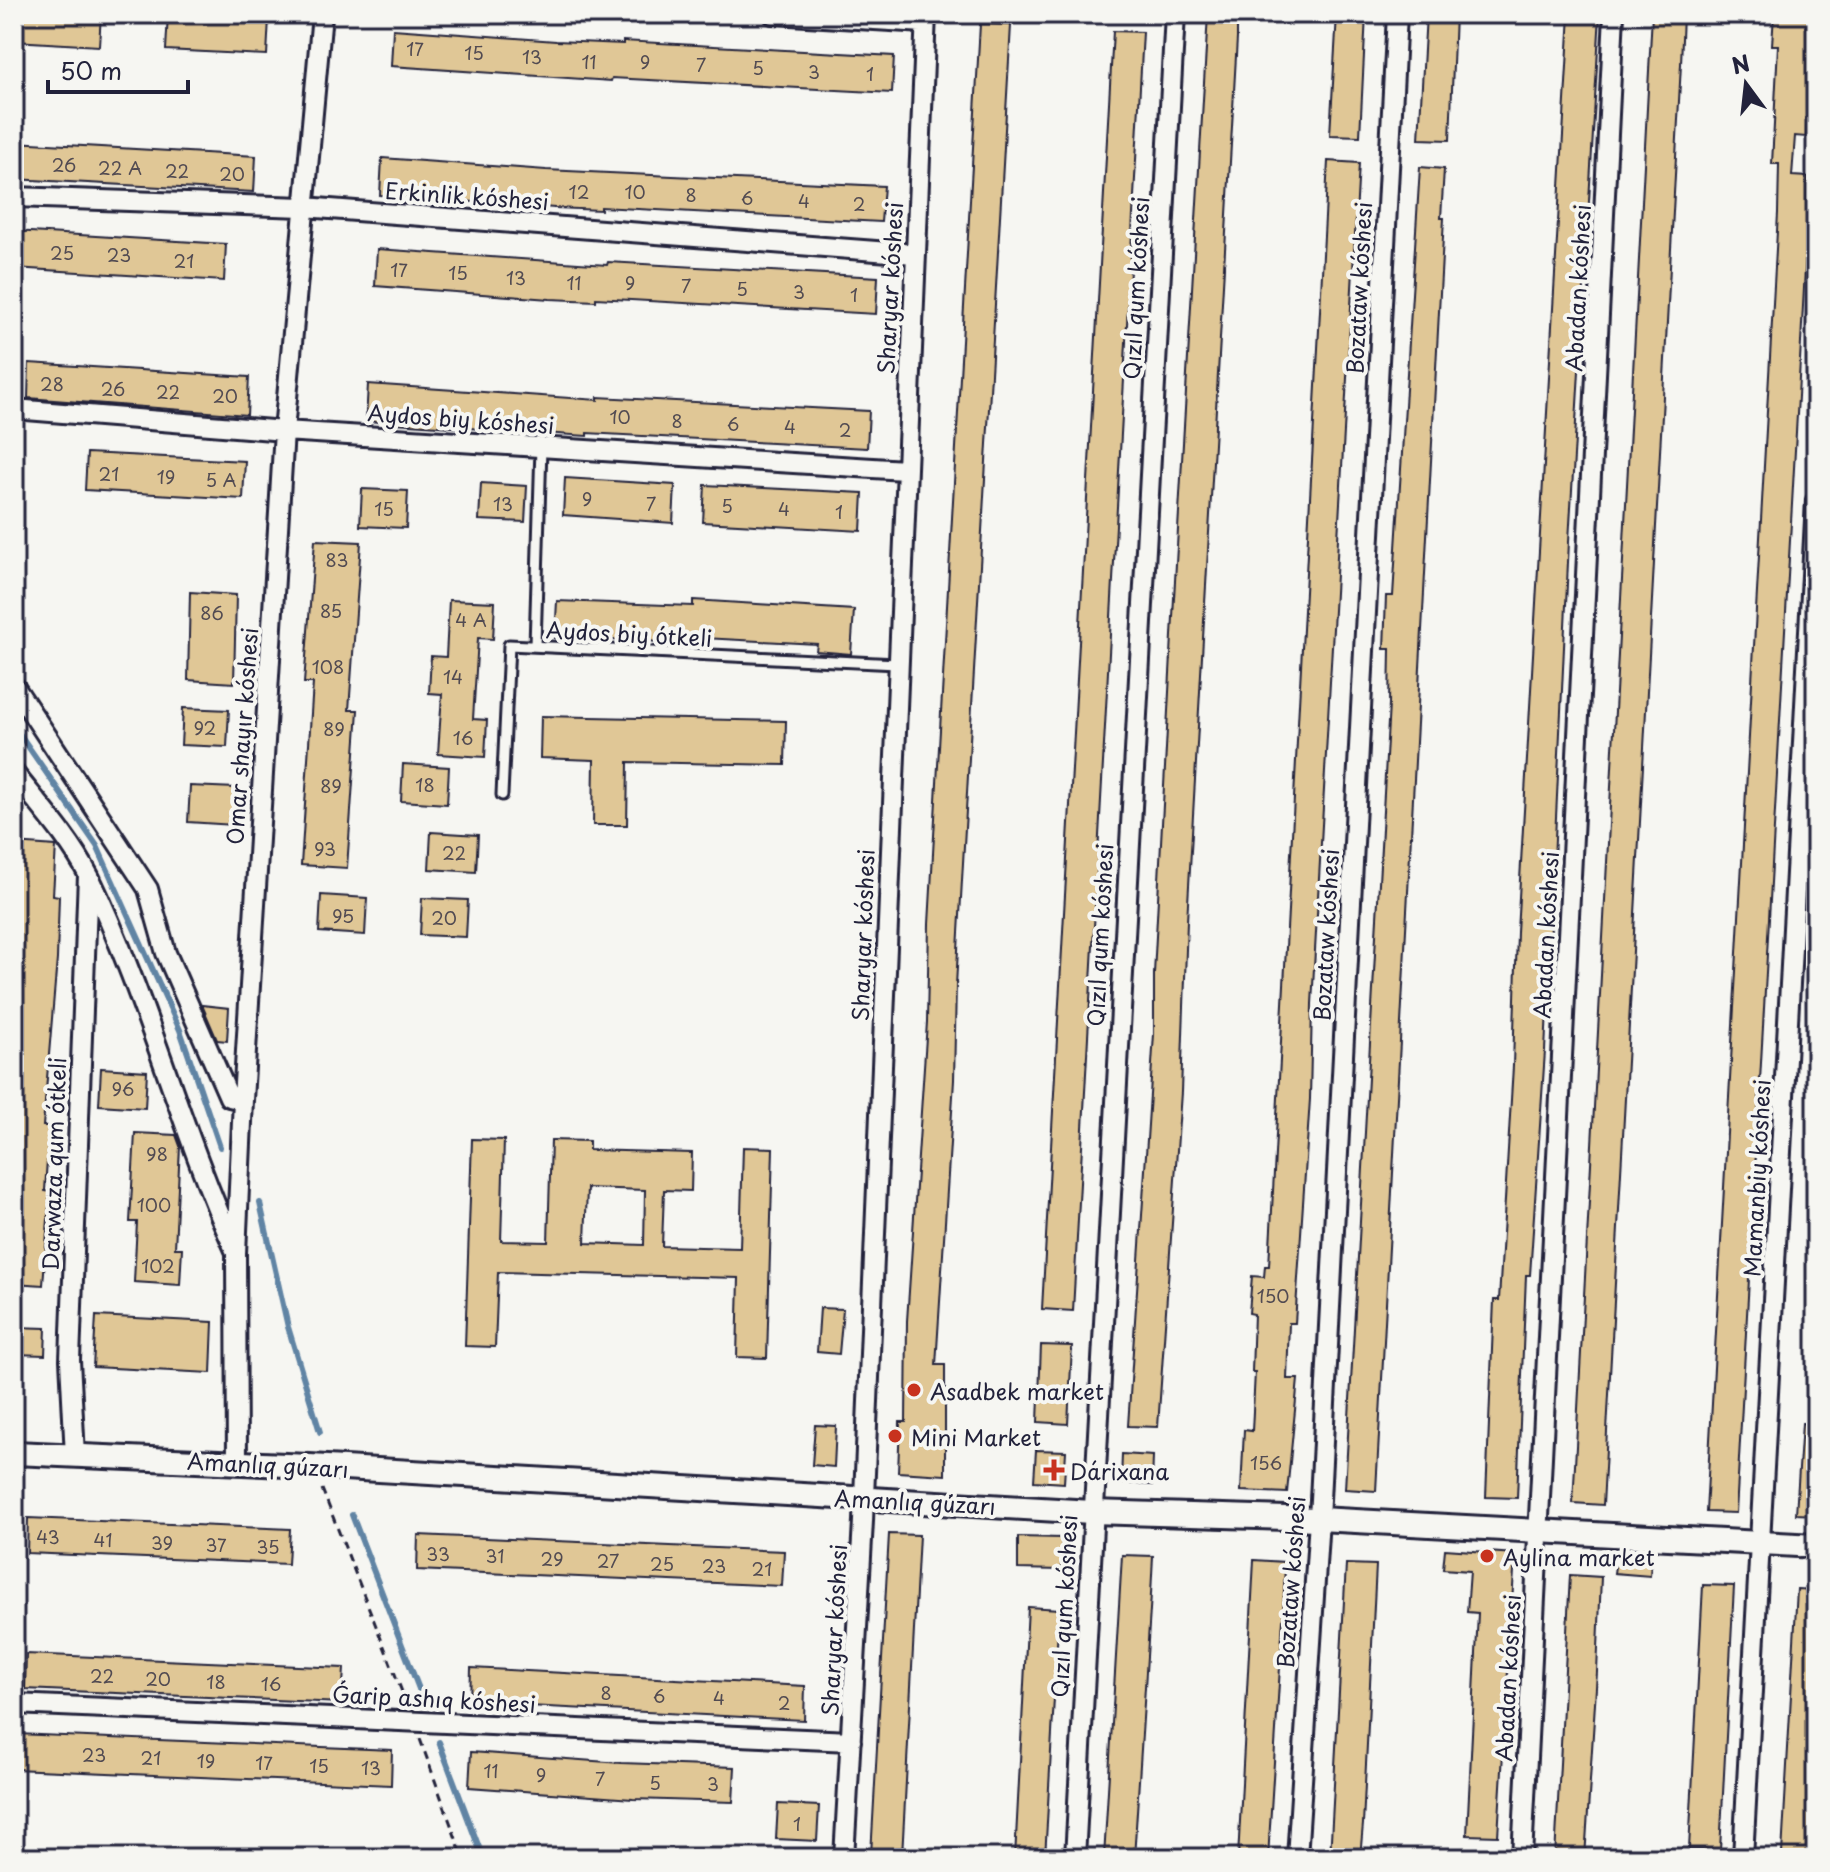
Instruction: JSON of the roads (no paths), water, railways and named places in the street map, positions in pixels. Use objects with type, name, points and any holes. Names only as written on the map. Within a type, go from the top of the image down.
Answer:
[{"type":"street","name":"Omar shayır kóshesi","points":[[237,1463],[236,1253],[243,1100],[284,431],[322,14]]},
{"type":"street","points":[[773,14],[925,18]]},
{"type":"street","name":"Qızıl qum kóshesi","points":[[1075,1858],[1175,14]]},
{"type":"street","name":"Bozataw kóshesi","points":[[1297,1858],[1319,1519],[1397,14]]},
{"type":"street","name":"Abadan kóshesi","points":[[1522,1858],[1614,14]]},
{"type":"street","name":"Sharyar kóshesi","points":[[844,1858],[863,1498],[925,18]]},
{"type":"street","name":"Erkinlik kóshesi","points":[[14,197],[304,207],[915,254]]},
{"type":"street","name":"Aydos biy kóshesi","points":[[14,409],[284,431],[905,470]]},
{"type":"street","name":"Mamanbiy kóshesi","points":[[1743,1858],[1816,501]]},
{"type":"street","points":[[14,686],[148,889],[166,953],[229,1097],[243,1100]]},
{"type":"street","points":[[14,773],[56,826],[88,875],[144,1011],[207,1189],[236,1253]]},
{"type":"street","name":"Darwaza qum ótkeli","points":[[75,1456],[70,1360],[88,875]]},
{"type":"street","name":"Amanlıq gúzarı","points":[[14,1453],[1092,1512],[1319,1519],[1816,1546]]},
{"type":"street","name":"Ǵarip ashıq kóshesi","points":[[14,1704],[851,1741]]},
{"type":"lane","points":[[535,646],[541,447]]},
{"type":"lane","name":"Aydos biy ótkeli","points":[[502,795],[509,645],[897,664]]},
{"type":"waterway","points":[[14,726],[97,846],[180,1030],[220,1147]]},
{"type":"waterway","points":[[260,1203],[288,1327],[320,1432]]},
{"type":"waterway","points":[[352,1515],[424,1702]]},
{"type":"waterway","points":[[439,1742],[483,1858]]},
{"type":"place","name":"Asadbek market","points":[[914,1390]]},
{"type":"place","name":"Mini Market","points":[[895,1436]]},
{"type":"place","name":"Dárixana","points":[[1054,1470]]},
{"type":"place","name":"Aylina market","points":[[1487,1556]]}]
